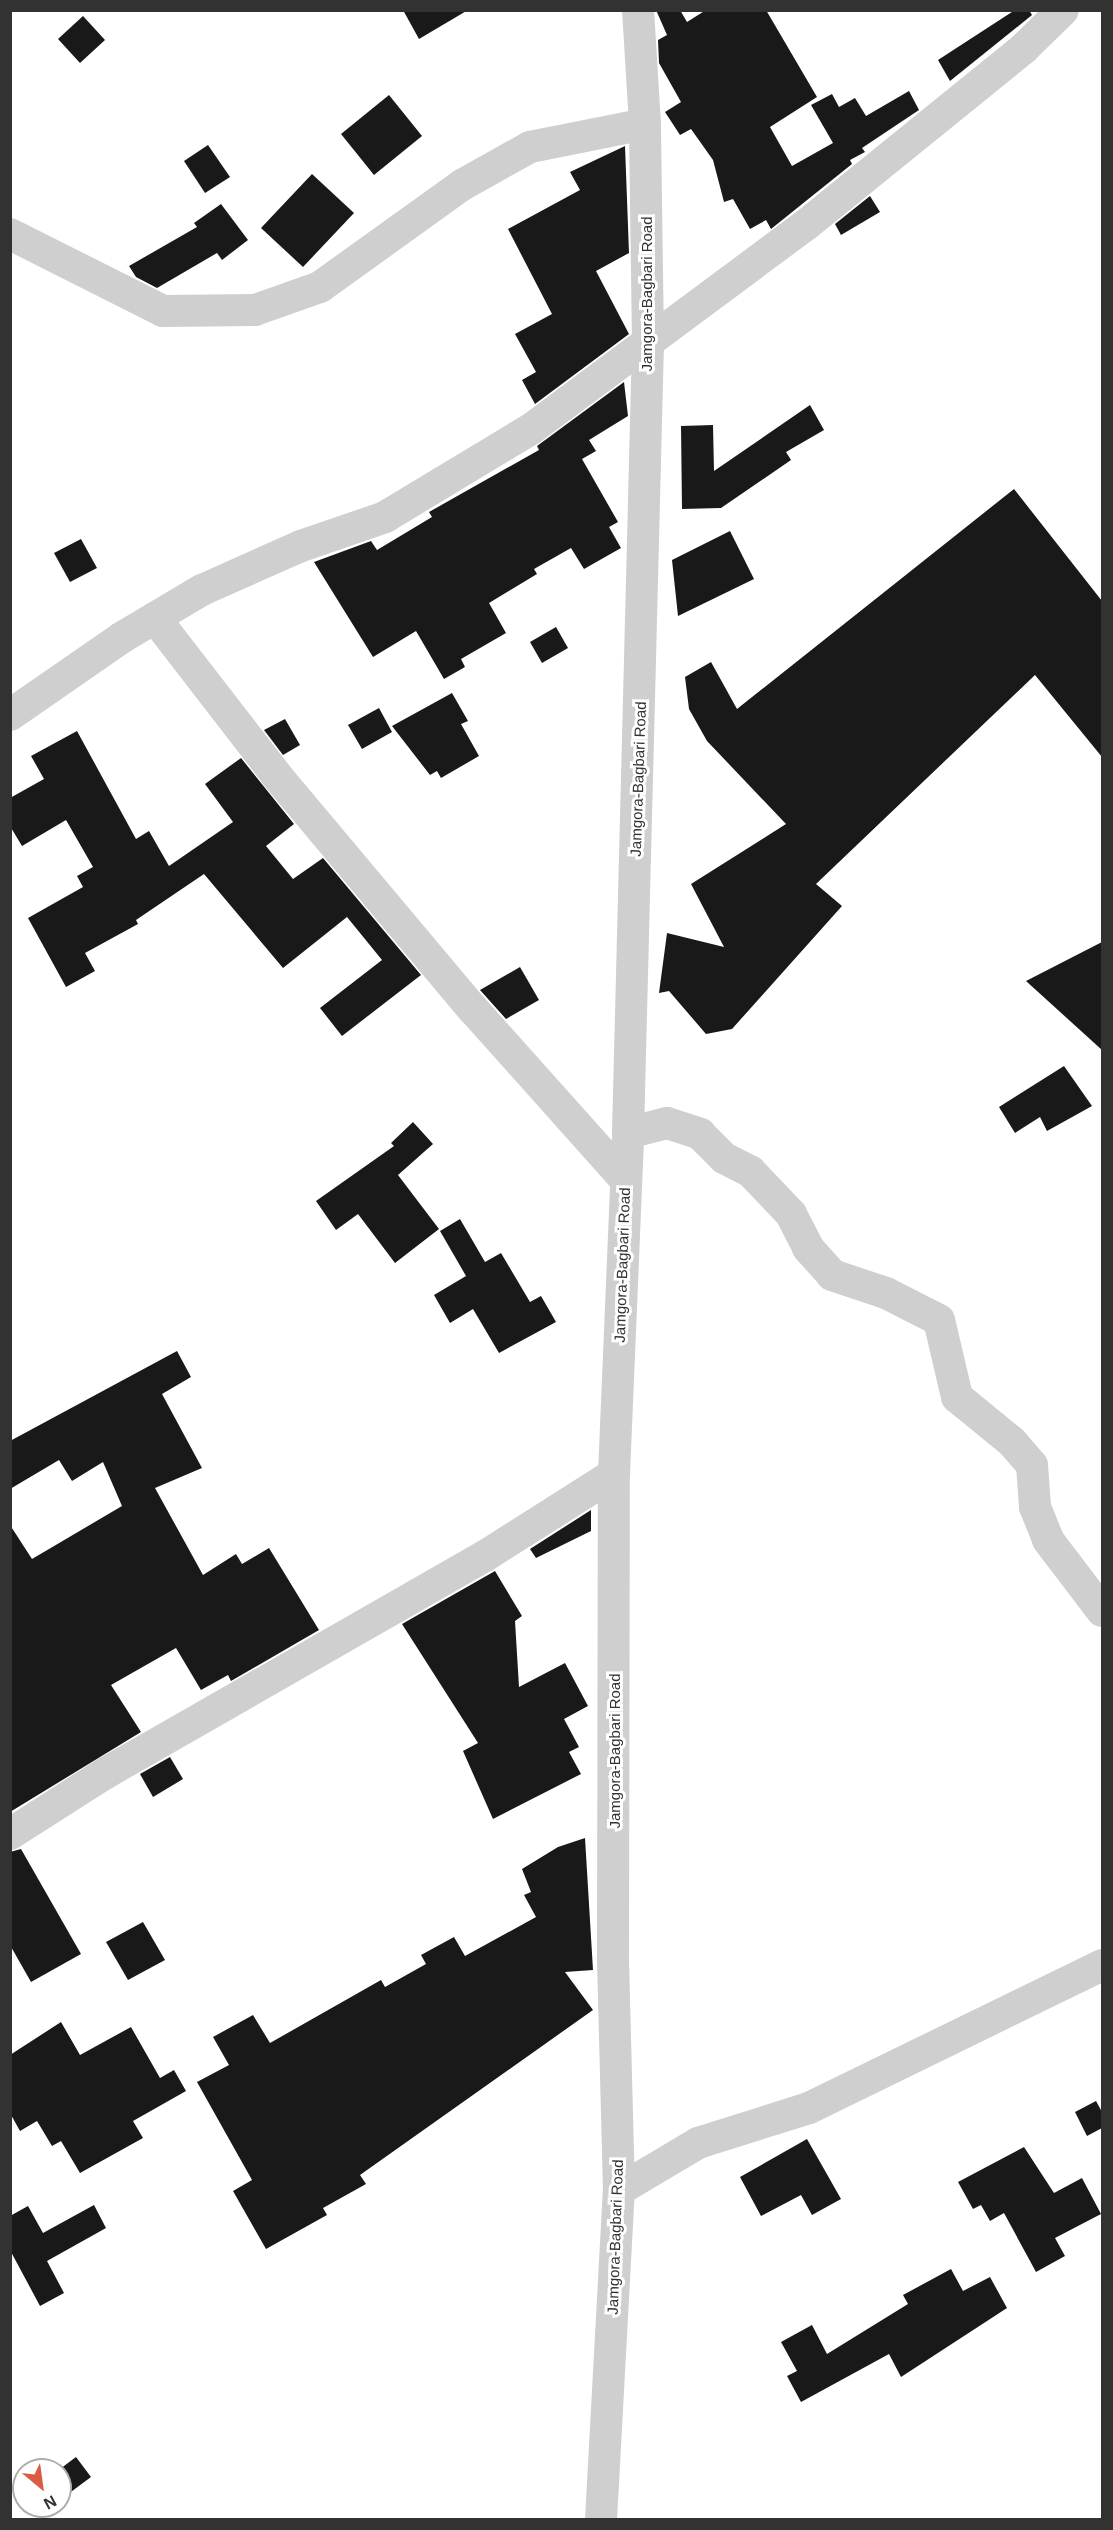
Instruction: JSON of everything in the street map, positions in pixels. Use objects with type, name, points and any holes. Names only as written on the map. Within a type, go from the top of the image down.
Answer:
[{"type":"street","name":"Jamgora-Bagbari Road","points":[[601,2520],[620,2190],[613,1962],[614,1474],[628,1133],[648,344],[645,124],[638,10]]},
{"type":"street","points":[[10,716],[155,618],[202,590],[301,546],[386,517],[434,490],[531,429],[648,344],[874,171],[1024,48],[1063,10]]},
{"type":"street","points":[[10,234],[164,311],[255,310],[320,286],[462,185],[530,147],[645,124]]},
{"type":"street","points":[[155,618],[277,776],[472,1008],[625,1179]]},
{"type":"street","points":[[628,1133],[667,1124],[700,1134],[724,1158],[751,1172],[791,1214],[808,1248],[832,1275],[886,1293],[939,1320],[957,1397],[1012,1442],[1032,1465],[1035,1507],[1048,1540],[1102,1611]]},
{"type":"street","points":[[10,1834],[104,1774],[485,1556],[614,1474]]},
{"type":"street","points":[[620,2190],[698,2143],[809,2108],[1102,1965]]},
{"type":"building","points":[[403,10],[468,10],[419,39]]},
{"type":"building","points":[[656,10],[680,10],[687,22],[706,10],[766,10],[817,97],[770,127],[792,166],[833,143],[811,105],[832,94],[839,107],[855,98],[866,116],[909,91],[919,110],[862,148],[865,152],[850,160],[852,164],[771,229],[766,220],[750,229],[733,199],[724,202],[713,160],[691,129],[680,135],[665,112],[681,102],[659,63],[658,40],[667,35]]},
{"type":"building","points":[[1015,10],[1029,10],[1032,15],[950,81],[938,60]]},
{"type":"building","points":[[83,16],[105,40],[80,63],[58,39]]},
{"type":"building","points":[[389,95],[422,136],[374,175],[341,134]]},
{"type":"building","points":[[208,145],[230,177],[205,193],[184,161]]},
{"type":"building","points":[[625,146],[629,253],[596,271],[629,334],[535,404],[522,380],[536,372],[515,334],[552,314],[508,229],[580,190],[570,172]]},
{"type":"building","points":[[312,174],[354,213],[303,267],[261,228]]},
{"type":"building","points":[[870,196],[880,212],[841,235],[835,224]]},
{"type":"building","points":[[221,204],[248,240],[222,260],[217,253],[157,288],[136,277],[129,266],[197,227],[194,223]]},
{"type":"building","points":[[624,382],[628,416],[589,440],[596,451],[582,459],[618,522],[609,527],[621,548],[584,569],[571,548],[534,569],[537,574],[489,603],[506,633],[461,659],[465,667],[444,679],[416,631],[373,657],[314,562],[371,541],[377,550],[432,517],[429,512],[539,450],[537,446]]},
{"type":"building","points":[[810,405],[824,430],[786,452],[791,460],[721,508],[682,509],[681,426],[713,425],[714,471]]},
{"type":"building","points":[[1014,489],[1102,601],[1102,757],[1035,675],[816,884],[842,906],[732,1029],[706,1034],[669,991],[659,993],[667,933],[724,947],[691,884],[786,824],[707,741],[689,709],[685,677],[711,662],[737,709]]},
{"type":"building","points":[[730,531],[754,579],[678,616],[672,560]]},
{"type":"building","points":[[81,539],[97,568],[70,582],[54,553]]},
{"type":"building","points":[[556,627],[568,648],[542,663],[530,642]]},
{"type":"building","points":[[452,693],[468,721],[461,724],[479,756],[441,778],[437,771],[430,775],[392,726]]},
{"type":"building","points":[[379,708],[392,732],[362,749],[348,725]]},
{"type":"building","points":[[285,719],[300,745],[283,755],[264,730]]},
{"type":"building","points":[[77,731],[136,839],[149,831],[169,866],[233,822],[205,784],[241,758],[294,824],[266,846],[293,879],[323,858],[421,975],[342,1036],[320,1008],[382,960],[347,917],[283,968],[204,874],[136,920],[138,924],[85,953],[95,971],[66,987],[28,918],[83,887],[77,876],[93,867],[66,820],[22,846],[10,826],[10,798],[44,779],[31,756]]},
{"type":"building","points":[[1102,942],[1102,1050],[1026,981]]},
{"type":"building","points":[[520,967],[539,1000],[506,1019],[480,990]]},
{"type":"building","points":[[1064,1066],[1092,1106],[1047,1131],[1040,1117],[1015,1133],[999,1107]]},
{"type":"building","points":[[413,1122],[433,1144],[398,1175],[439,1229],[395,1263],[358,1214],[336,1230],[316,1201],[394,1146],[391,1143]]},
{"type":"building","points":[[460,1219],[485,1262],[501,1253],[530,1302],[541,1296],[556,1322],[499,1353],[473,1309],[450,1323],[434,1295],[466,1276],[440,1231]]},
{"type":"building","points":[[177,1351],[191,1377],[162,1394],[202,1468],[155,1488],[203,1575],[236,1554],[242,1564],[269,1548],[319,1630],[231,1681],[228,1675],[201,1690],[176,1648],[111,1685],[141,1732],[10,1812],[10,1525],[32,1559],[122,1506],[103,1462],[72,1481],[59,1460],[10,1489],[10,1441]]},
{"type":"building","points":[[591,1510],[591,1531],[536,1558],[530,1549]]},
{"type":"building","points":[[495,1571],[522,1616],[515,1621],[519,1687],[565,1663],[588,1706],[564,1719],[579,1747],[569,1752],[581,1774],[493,1819],[463,1751],[478,1743],[402,1624]]},
{"type":"building","points":[[170,1757],[183,1779],[153,1797],[140,1774]]},
{"type":"building","points":[[585,1838],[593,1970],[565,1972],[593,2010],[360,2175],[366,2184],[323,2208],[327,2215],[266,2249],[233,2191],[252,2180],[197,2082],[229,2065],[213,2037],[253,2015],[270,2043],[381,1980],[385,1987],[426,1964],[421,1955],[454,1937],[465,1956],[536,1917],[524,1895],[531,1892],[522,1869],[558,1847]]},
{"type":"building","points":[[21,1849],[81,1954],[31,1982],[10,1945],[10,1852]]},
{"type":"building","points":[[143,1922],[165,1960],[128,1980],[106,1942]]},
{"type":"building","points":[[61,2022],[80,2055],[131,2027],[160,2078],[174,2070],[186,2091],[133,2121],[143,2138],[80,2173],[61,2141],[52,2146],[37,2121],[20,2131],[10,2113],[10,2055]]},
{"type":"building","points":[[1096,2101],[1102,2112],[1102,2128],[1087,2136],[1075,2112]]},
{"type":"building","points":[[807,2139],[841,2199],[812,2215],[801,2195],[761,2216],[740,2177]]},
{"type":"building","points":[[1024,2147],[1054,2193],[1082,2178],[1101,2214],[1055,2238],[1065,2256],[1036,2272],[1004,2213],[990,2221],[981,2205],[973,2209],[958,2182]]},
{"type":"building","points":[[94,2205],[106,2228],[47,2261],[64,2293],[40,2306],[10,2250],[10,2216],[28,2206],[43,2233]]},
{"type":"building","points":[[951,2269],[963,2291],[990,2277],[1007,2308],[901,2377],[889,2354],[801,2402],[787,2376],[797,2371],[781,2342],[812,2325],[827,2354],[908,2304],[903,2295]]},
{"type":"building","points":[[76,2457],[91,2477],[72,2491],[72,2460]]}]
